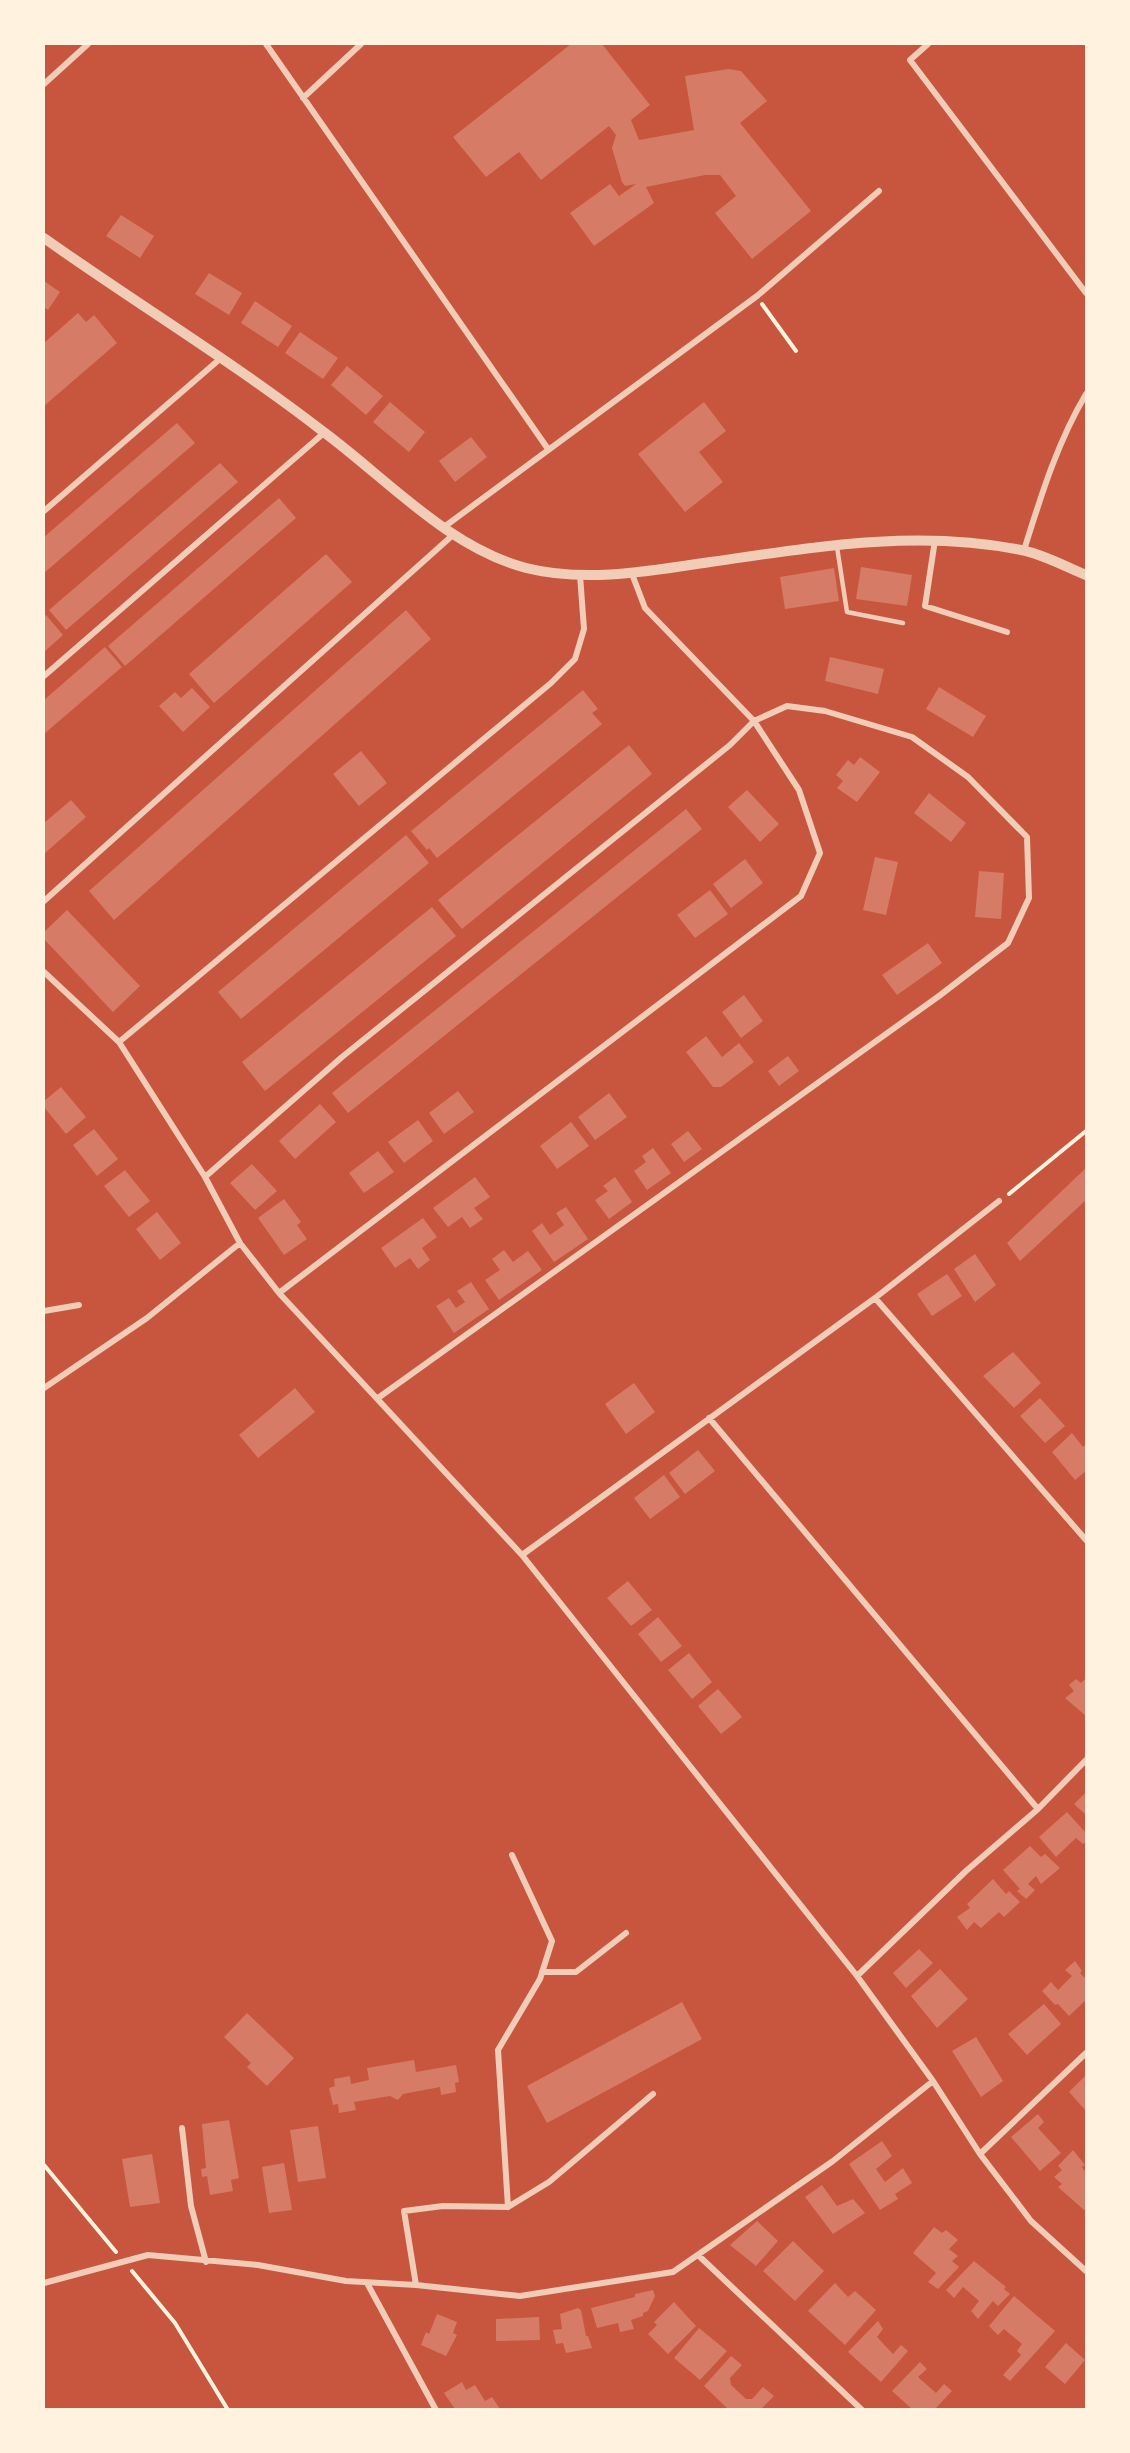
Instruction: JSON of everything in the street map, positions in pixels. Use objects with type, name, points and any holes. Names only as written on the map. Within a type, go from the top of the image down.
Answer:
[{"type":"street","points":[[44,84],[88,44]]},
{"type":"street","points":[[266,44],[548,449]]},
{"type":"street","points":[[303,98],[361,44]]},
{"type":"street","points":[[928,44],[910,60],[1086,293]]},
{"type":"street","points":[[444,526],[757,296],[879,191]]},
{"type":"street","points":[[44,238],[221,358],[325,432],[454,534],[486,551],[526,567],[580,575],[632,574],[836,544],[935,539],[1024,550],[1086,575]]},
{"type":"street","points":[[44,511],[221,358]]},
{"type":"street","points":[[1024,550],[1057,451],[1086,394]]},
{"type":"street","points":[[44,675],[325,432]]},
{"type":"street","points":[[44,901],[454,534]]},
{"type":"street","points":[[935,539],[925,606],[1007,632]]},
{"type":"street","points":[[279,1293],[801,896],[820,853],[799,790],[754,721],[645,608],[632,574]]},
{"type":"street","points":[[119,1042],[551,683],[575,659],[584,629],[580,575]]},
{"type":"street","points":[[206,1177],[342,1057],[730,745],[754,721],[787,706],[825,711],[912,737],[968,777],[1027,837],[1029,898],[1008,943],[939,996],[378,1398]]},
{"type":"street","points":[[44,972],[119,1042],[206,1177],[240,1243],[279,1293],[522,1555],[857,1976],[933,2081],[980,2154],[1031,2221],[1086,2271]]},
{"type":"street","points":[[522,1555],[875,1298],[999,1202]]},
{"type":"street","points":[[44,1388],[147,1318],[240,1243]]},
{"type":"street","points":[[875,1298],[1086,1540]]},
{"type":"street","points":[[44,1311],[80,1305]]},
{"type":"street","points":[[710,1418],[1038,1809]]},
{"type":"street","points":[[857,1976],[966,1871],[1038,1809],[1086,1760]]},
{"type":"street","points":[[507,2207],[498,2050],[542,1972],[552,1941],[512,1855]]},
{"type":"street","points":[[542,1972],[576,1972],[626,1933]]},
{"type":"street","points":[[980,2154],[1086,2053]]},
{"type":"street","points":[[44,2283],[148,2255],[258,2265],[367,2283],[416,2285],[520,2296],[673,2272],[833,2161],[933,2081]]},
{"type":"street","points":[[416,2285],[404,2211],[443,2206],[507,2207],[549,2181],[653,2094]]},
{"type":"street","points":[[182,2128],[190,2206],[206,2262]]},
{"type":"street","points":[[698,2255],[862,2409]]},
{"type":"street","points":[[367,2283],[436,2409]]},
{"type":"lane","points":[[836,544],[847,612],[903,623]]},
{"type":"path","points":[[757,296],[796,351]]},
{"type":"path","points":[[999,1202],[1086,1131]]},
{"type":"path","points":[[44,2165],[124,2261]]},
{"type":"path","points":[[131,2270],[175,2323],[228,2409]]},
{"type":"building","points":[[571,44],[602,44],[650,105],[631,120],[639,140],[694,130],[685,76],[728,69],[741,71],[767,101],[740,123],[811,211],[752,259],[715,213],[736,196],[720,175],[705,175],[646,187],[654,203],[594,246],[570,213],[610,184],[619,196],[636,184],[625,186],[622,182],[612,148],[616,135],[609,126],[541,180],[519,152],[486,177],[453,137]]},
{"type":"building","points":[[121,215],[154,236],[140,258],[106,236]]},
{"type":"building","points":[[209,273],[242,293],[229,315],[195,294]]},
{"type":"building","points":[[44,281],[60,292],[48,310],[44,307]]},
{"type":"building","points":[[255,301],[292,326],[278,347],[241,323]]},
{"type":"building","points":[[78,313],[86,322],[94,315],[117,343],[44,406],[44,343]]},
{"type":"building","points":[[300,332],[338,358],[323,379],[285,353]]},
{"type":"building","points":[[347,366],[383,396],[366,415],[331,385]]},
{"type":"building","points":[[390,402],[425,432],[409,452],[373,422]]},
{"type":"building","points":[[704,402],[726,431],[699,452],[723,482],[685,512],[638,454]]},
{"type":"building","points":[[177,423],[195,443],[44,573],[44,537]]},
{"type":"building","points":[[471,437],[487,457],[455,482],[439,461]]},
{"type":"building","points":[[220,463],[238,482],[66,630],[49,610]]},
{"type":"building","points":[[279,498],[296,518],[125,666],[108,646]]},
{"type":"building","points":[[326,554],[352,582],[214,703],[189,674]]},
{"type":"building","points":[[861,567],[912,575],[907,606],[856,599]]},
{"type":"building","points":[[834,568],[839,601],[785,609],[780,577]]},
{"type":"building","points":[[406,610],[431,639],[114,920],[89,891]]},
{"type":"building","points":[[46,615],[63,635],[44,652],[44,617]]},
{"type":"building","points":[[105,647],[122,667],[44,734],[44,700]]},
{"type":"building","points":[[830,657],[884,669],[878,694],[825,681]]},
{"type":"building","points":[[939,687],[986,716],[973,737],[926,709]]},
{"type":"building","points":[[192,688],[210,707],[183,732],[159,706],[175,692],[181,698]]},
{"type":"building","points":[[583,690],[598,709],[592,713],[602,724],[437,858],[429,848],[427,850],[411,831]]},
{"type":"building","points":[[629,745],[652,774],[462,929],[438,900]]},
{"type":"building","points":[[361,751],[387,783],[359,806],[333,774]]},
{"type":"building","points":[[860,757],[880,772],[857,802],[837,788],[843,781],[836,775],[848,760],[854,765]]},
{"type":"building","points":[[747,790],[779,824],[760,842],[728,807]]},
{"type":"building","points":[[929,793],[966,823],[951,842],[914,813]]},
{"type":"building","points":[[71,800],[86,817],[44,854],[44,823]]},
{"type":"building","points":[[686,809],[702,829],[348,1113],[332,1093]]},
{"type":"building","points":[[406,835],[429,863],[241,1019],[218,992]]},
{"type":"building","points":[[875,857],[898,862],[886,915],[863,910]]},
{"type":"building","points":[[745,859],[763,883],[731,908],[713,884]]},
{"type":"building","points":[[979,871],[1004,873],[1001,919],[975,917]]},
{"type":"building","points":[[710,890],[728,914],[695,938],[677,915]]},
{"type":"building","points":[[432,907],[456,936],[265,1091],[242,1062]]},
{"type":"building","points":[[67,910],[140,986],[113,1012],[44,939],[44,932]]},
{"type":"building","points":[[928,943],[942,963],[897,995],[882,975]]},
{"type":"building","points":[[744,995],[763,1021],[741,1038],[722,1012]]},
{"type":"building","points":[[706,1036],[722,1057],[739,1043],[754,1062],[721,1087],[713,1087],[686,1052]]},
{"type":"building","points":[[788,1056],[799,1071],[779,1086],[768,1071]]},
{"type":"building","points":[[61,1087],[86,1117],[66,1134],[44,1107],[44,1101]]},
{"type":"building","points":[[458,1091],[474,1112],[444,1134],[429,1113]]},
{"type":"building","points":[[609,1093],[627,1117],[595,1140],[578,1117]]},
{"type":"building","points":[[320,1104],[336,1122],[295,1159],[279,1141]]},
{"type":"building","points":[[418,1120],[433,1141],[404,1163],[388,1142]]},
{"type":"building","points":[[571,1122],[589,1146],[557,1169],[540,1146]]},
{"type":"building","points":[[94,1129],[118,1159],[97,1176],[73,1145]]},
{"type":"building","points":[[688,1131],[702,1149],[684,1162],[671,1144]]},
{"type":"building","points":[[653,1148],[671,1173],[647,1190],[634,1171],[646,1162],[642,1156]]},
{"type":"building","points":[[378,1151],[394,1172],[364,1193],[349,1173]]},
{"type":"building","points":[[252,1164],[277,1191],[255,1210],[230,1183]]},
{"type":"building","points":[[1086,1168],[1086,1200],[1020,1261],[1007,1243]]},
{"type":"building","points":[[125,1170],[150,1201],[129,1217],[104,1186]]},
{"type":"building","points":[[475,1177],[490,1197],[474,1208],[483,1219],[470,1228],[462,1217],[448,1227],[433,1208]]},
{"type":"building","points":[[615,1177],[632,1202],[609,1219],[595,1200],[608,1191],[603,1186]]},
{"type":"building","points":[[284,1199],[301,1222],[297,1225],[307,1239],[284,1255],[258,1218]]},
{"type":"building","points":[[566,1207],[588,1239],[554,1262],[532,1231],[542,1223],[550,1235],[564,1225],[556,1213]]},
{"type":"building","points":[[157,1212],[181,1243],[160,1260],[136,1229]]},
{"type":"building","points":[[423,1218],[437,1237],[422,1248],[430,1260],[418,1269],[410,1258],[395,1268],[381,1248]]},
{"type":"building","points":[[504,1250],[513,1262],[528,1251],[542,1270],[499,1300],[485,1280],[500,1270],[492,1259]]},
{"type":"building","points":[[975,1254],[996,1285],[975,1302],[954,1269]]},
{"type":"building","points":[[947,1274],[962,1296],[932,1316],[917,1294]]},
{"type":"building","points":[[471,1282],[489,1309],[454,1333],[436,1306],[449,1298],[456,1308],[465,1302],[457,1291]]},
{"type":"building","points":[[1013,1352],[1041,1383],[1014,1408],[983,1376]]},
{"type":"building","points":[[634,1383],[655,1412],[626,1434],[605,1404]]},
{"type":"building","points":[[295,1388],[315,1412],[258,1458],[239,1435]]},
{"type":"building","points":[[1040,1398],[1065,1426],[1045,1443],[1020,1416]]},
{"type":"building","points":[[1072,1433],[1083,1447],[1086,1444],[1086,1471],[1075,1480],[1052,1452]]},
{"type":"building","points":[[698,1450],[715,1471],[685,1494],[669,1473]]},
{"type":"building","points":[[664,1475],[680,1497],[650,1519],[634,1498]]},
{"type":"building","points":[[628,1581],[652,1610],[631,1626],[607,1598]]},
{"type":"building","points":[[658,1617],[682,1646],[661,1662],[638,1634]]},
{"type":"building","points":[[689,1653],[712,1682],[692,1699],[668,1670]]},
{"type":"building","points":[[1086,1678],[1086,1716],[1065,1698],[1074,1691],[1069,1685],[1076,1679],[1081,1683]]},
{"type":"building","points":[[718,1689],[742,1717],[721,1734],[698,1706]]},
{"type":"building","points":[[1086,1792],[1086,1815],[1074,1804]]},
{"type":"building","points":[[1067,1812],[1086,1833],[1086,1842],[1083,1844],[1076,1838],[1056,1857],[1039,1837]]},
{"type":"building","points":[[1030,1846],[1041,1857],[1045,1854],[1060,1868],[1041,1884],[1036,1876],[1028,1884],[1035,1890],[1026,1899],[1017,1891],[1020,1889],[1003,1870]]},
{"type":"building","points":[[993,1879],[1006,1894],[1009,1891],[1020,1902],[1004,1917],[999,1912],[981,1928],[974,1922],[967,1930],[957,1917],[970,1908],[967,1904]]},
{"type":"building","points":[[919,1949],[933,1963],[906,1988],[893,1973]]},
{"type":"building","points":[[1075,1961],[1082,1971],[1080,1973],[1086,1979],[1086,2000],[1069,2016],[1042,1991],[1051,1982],[1058,1990],[1072,1976],[1065,1970]]},
{"type":"building","points":[[940,1969],[968,1999],[937,2028],[911,1996]]},
{"type":"building","points":[[682,2002],[702,2039],[547,2123],[527,2086]]},
{"type":"building","points":[[1044,2004],[1061,2024],[1027,2055],[1008,2034]]},
{"type":"building","points":[[247,2013],[294,2058],[267,2086],[247,2067],[251,2063],[224,2037]]},
{"type":"building","points":[[976,2037],[1003,2081],[981,2097],[952,2051]]},
{"type":"building","points":[[414,2060],[416,2072],[456,2065],[459,2082],[455,2083],[456,2092],[441,2095],[440,2087],[403,2094],[398,2100],[390,2096],[354,2102],[356,2110],[339,2113],[338,2104],[333,2105],[329,2088],[335,2086],[334,2079],[350,2076],[351,2084],[369,2080],[367,2068]]},
{"type":"building","points":[[1086,2075],[1086,2111],[1069,2092]]},
{"type":"building","points":[[1038,2114],[1044,2122],[1038,2128],[1061,2153],[1040,2171],[1011,2137]]},
{"type":"building","points":[[229,2120],[239,2178],[231,2180],[233,2191],[210,2195],[207,2176],[202,2177],[201,2169],[206,2168],[202,2124]]},
{"type":"building","points":[[318,2126],[326,2178],[298,2182],[290,2130]]},
{"type":"building","points":[[882,2141],[892,2156],[876,2169],[885,2182],[903,2168],[912,2183],[895,2194],[898,2199],[880,2210],[849,2164]]},
{"type":"building","points":[[1073,2150],[1085,2165],[1082,2167],[1086,2173],[1086,2208],[1084,2210],[1058,2187],[1062,2184],[1054,2177],[1062,2170],[1058,2166]]},
{"type":"building","points":[[152,2154],[160,2203],[130,2207],[122,2159]]},
{"type":"building","points":[[284,2163],[292,2210],[269,2213],[262,2167]]},
{"type":"building","points":[[822,2185],[837,2206],[853,2199],[865,2213],[833,2234],[805,2197]]},
{"type":"building","points":[[757,2221],[778,2241],[756,2266],[730,2245]]},
{"type":"building","points":[[934,2227],[942,2233],[946,2230],[958,2240],[949,2249],[958,2256],[952,2261],[959,2267],[938,2289],[928,2282],[936,2273],[913,2253]]},
{"type":"building","points":[[793,2241],[824,2271],[795,2301],[763,2271]]},
{"type":"building","points":[[974,2261],[1006,2287],[1004,2289],[1010,2294],[998,2306],[993,2301],[978,2319],[971,2311],[979,2301],[963,2287],[954,2298],[946,2290]]},
{"type":"building","points":[[835,2283],[848,2297],[855,2291],[876,2310],[845,2345],[808,2311]]},
{"type":"building","points":[[653,2290],[655,2296],[648,2311],[643,2313],[643,2316],[631,2320],[634,2329],[620,2332],[618,2323],[597,2328],[591,2308]]},
{"type":"building","points":[[1014,2296],[1055,2331],[1010,2381],[1003,2375],[1021,2355],[1017,2351],[1022,2344],[1004,2329],[998,2335],[989,2326]]},
{"type":"building","points":[[674,2302],[696,2326],[668,2354],[648,2334],[657,2325],[654,2322]]},
{"type":"building","points":[[578,2308],[581,2310],[586,2336],[592,2348],[566,2353],[563,2343],[556,2344],[553,2330],[562,2329],[560,2314]]},
{"type":"building","points":[[437,2314],[457,2322],[453,2333],[457,2335],[446,2356],[421,2345],[426,2332],[429,2334]]},
{"type":"building","points":[[539,2317],[540,2340],[496,2341],[496,2319]]},
{"type":"building","points":[[878,2321],[883,2329],[877,2337],[893,2354],[901,2345],[908,2351],[881,2382],[848,2352]]},
{"type":"building","points":[[699,2328],[727,2351],[700,2380],[674,2358]]},
{"type":"building","points":[[1066,2343],[1085,2360],[1065,2384],[1045,2367]]},
{"type":"building","points":[[731,2356],[742,2365],[730,2378],[731,2385],[746,2399],[752,2399],[763,2387],[774,2396],[761,2409],[728,2409],[704,2386]]},
{"type":"building","points":[[920,2362],[927,2369],[918,2377],[936,2393],[944,2384],[952,2391],[935,2409],[912,2409],[892,2391]]},
{"type":"building","points":[[462,2382],[466,2390],[475,2385],[485,2401],[492,2397],[500,2409],[455,2409],[444,2393]]}]
